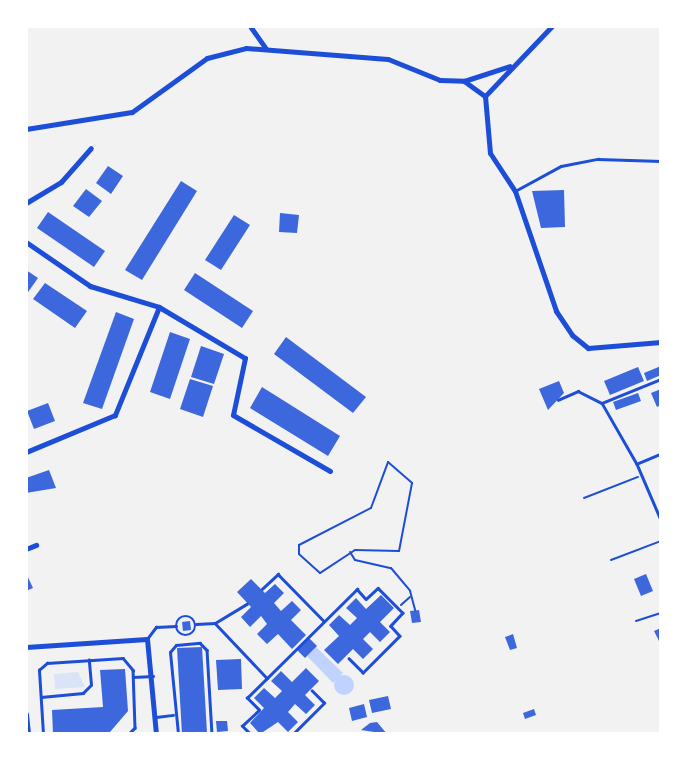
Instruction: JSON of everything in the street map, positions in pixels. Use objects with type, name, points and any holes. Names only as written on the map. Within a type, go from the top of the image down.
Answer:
[{"type":"street","points":[[250,26],[266,49]]},
{"type":"street","points":[[552,26],[510,66],[485,96],[490,153],[515,191],[556,311],[572,335],[588,348],[661,342]]},
{"type":"street","points":[[26,129],[132,112],[208,58],[226,50],[266,49],[387,59],[440,80],[464,81],[510,66]]},
{"type":"street","points":[[464,81],[485,96]]},
{"type":"street","points":[[26,203],[61,182],[91,148]]},
{"type":"street","points":[[26,242],[90,286],[159,307],[245,358],[233,415],[330,471]]},
{"type":"street","points":[[26,452],[115,415],[159,307]]},
{"type":"street","points":[[26,549],[36,545]]},
{"type":"street","points":[[26,647],[147,639],[153,676],[156,734]]},
{"type":"street","points":[[26,714],[28,734]]},
{"type":"lane","points":[[515,191],[573,164],[661,161]]},
{"type":"lane","points":[[601,403],[661,379]]},
{"type":"lane","points":[[558,400],[578,391],[601,403],[637,464],[661,520]]},
{"type":"lane","points":[[637,464],[661,454]]},
{"type":"lane","points":[[262,589],[278,574],[324,621]]},
{"type":"lane","points":[[250,734],[242,726],[259,709],[247,698],[357,589],[366,599],[378,588],[403,614],[391,626],[400,636],[363,673],[349,659]]},
{"type":"lane","points":[[176,626],[183,616],[196,624],[215,623],[247,604]]},
{"type":"lane","points":[[215,623],[267,678]]},
{"type":"lane","points":[[147,639],[156,627],[176,626],[187,636],[196,624]]},
{"type":"lane","points":[[178,734],[173,715],[170,652],[176,645],[200,643],[206,650],[212,734]]},
{"type":"lane","points":[[43,734],[39,670],[47,663],[122,658],[133,677],[135,728],[129,734]]},
{"type":"lane","points":[[41,697],[83,694],[91,685],[89,660]]},
{"type":"lane","points":[[133,677],[153,676]]},
{"type":"lane","points":[[293,734],[324,703],[312,691]]},
{"type":"lane","points":[[155,717],[173,715]]},
{"type":"path","points":[[388,462],[412,483],[401,546],[395,553],[350,551],[323,573],[297,549],[371,508],[388,462]]},
{"type":"path","points":[[584,498],[642,476]]},
{"type":"path","points":[[611,560],[661,541]]},
{"type":"path","points":[[350,551],[355,561],[391,568],[412,595],[415,610]]},
{"type":"path","points":[[398,608],[412,595]]},
{"type":"path","points":[[636,621],[661,613]]},
{"type":"shaded area","points":[[78,672],[85,687],[55,689],[54,674]]},
{"type":"water","points":[[316,647],[343,673],[333,683],[307,656]]},
{"type":"water","points":[[340,675],[348,675],[354,685],[348,695],[340,695],[334,689],[334,681]]},
{"type":"building","points":[[108,166],[123,176],[111,194],[96,183]]},
{"type":"building","points":[[181,181],[197,191],[142,280],[125,270]]},
{"type":"building","points":[[86,189],[102,201],[89,217],[73,206]]},
{"type":"building","points":[[564,190],[565,227],[541,228],[532,191]]},
{"type":"building","points":[[48,212],[105,251],[94,267],[37,228]]},
{"type":"building","points":[[280,213],[299,215],[297,233],[279,232]]},
{"type":"building","points":[[234,215],[250,225],[221,270],[205,260]]},
{"type":"building","points":[[26,270],[38,278],[26,295]]},
{"type":"building","points":[[195,273],[253,311],[242,328],[184,290]]},
{"type":"building","points":[[45,283],[87,311],[75,328],[33,299]]},
{"type":"building","points":[[116,312],[134,319],[102,409],[83,403]]},
{"type":"building","points":[[170,332],[190,339],[170,399],[150,392]]},
{"type":"building","points":[[286,337],[366,397],[353,413],[274,354]]},
{"type":"building","points":[[201,346],[224,354],[214,384],[191,377]]},
{"type":"building","points":[[661,366],[661,375],[647,381],[644,373]]},
{"type":"building","points":[[638,367],[644,381],[610,395],[604,381]]},
{"type":"building","points":[[190,379],[213,386],[203,417],[180,409]]},
{"type":"building","points":[[559,381],[564,393],[548,410],[539,389]]},
{"type":"building","points":[[262,387],[340,436],[328,456],[250,408]]},
{"type":"building","points":[[661,389],[661,405],[657,407],[651,393]]},
{"type":"building","points":[[638,393],[641,401],[616,410],[613,402]]},
{"type":"building","points":[[48,403],[55,421],[34,429],[27,411]]},
{"type":"building","points":[[49,470],[56,488],[26,493],[26,478]]},
{"type":"building","points":[[26,573],[33,588],[26,591]]},
{"type":"building","points":[[646,574],[653,591],[641,596],[634,579]]},
{"type":"building","points":[[251,579],[265,593],[275,584],[284,593],[274,603],[281,611],[292,601],[301,610],[291,620],[306,635],[292,649],[278,634],[267,644],[257,634],[267,624],[261,616],[250,627],[241,617],[251,607],[237,592]]},
{"type":"building","points":[[381,595],[394,608],[380,622],[390,632],[380,642],[370,632],[363,639],[373,649],[363,659],[353,649],[338,664],[324,650],[339,636],[329,625],[339,615],[350,625],[357,618],[346,608],[356,598],[366,609]]},
{"type":"building","points":[[419,610],[421,622],[412,623],[410,611]]},
{"type":"building","points":[[190,621],[191,630],[183,631],[182,622]]},
{"type":"building","points":[[661,628],[661,645],[654,631]]},
{"type":"building","points":[[513,634],[517,648],[510,650],[505,637]]},
{"type":"building","points":[[309,638],[317,646],[305,658],[297,650]]},
{"type":"building","points":[[202,647],[207,733],[182,734],[177,648]]},
{"type":"building","points":[[241,659],[242,689],[218,690],[216,660]]},
{"type":"building","points":[[306,668],[319,681],[305,695],[315,705],[306,714],[295,704],[288,712],[298,722],[288,732],[278,722],[260,734],[250,723],[264,708],[254,698],[264,688],[275,698],[282,691],[271,681],[281,671],[292,682]]},
{"type":"building","points":[[125,669],[128,711],[110,732],[53,734],[52,710],[103,707],[100,670]]},
{"type":"building","points":[[388,696],[391,709],[372,713],[369,700]]},
{"type":"building","points":[[364,704],[367,717],[352,721],[349,708]]},
{"type":"building","points":[[534,709],[536,715],[525,719],[523,713]]},
{"type":"building","points":[[216,721],[227,721],[228,731],[217,732]]},
{"type":"building","points":[[377,722],[387,734],[361,730],[370,723]]}]
